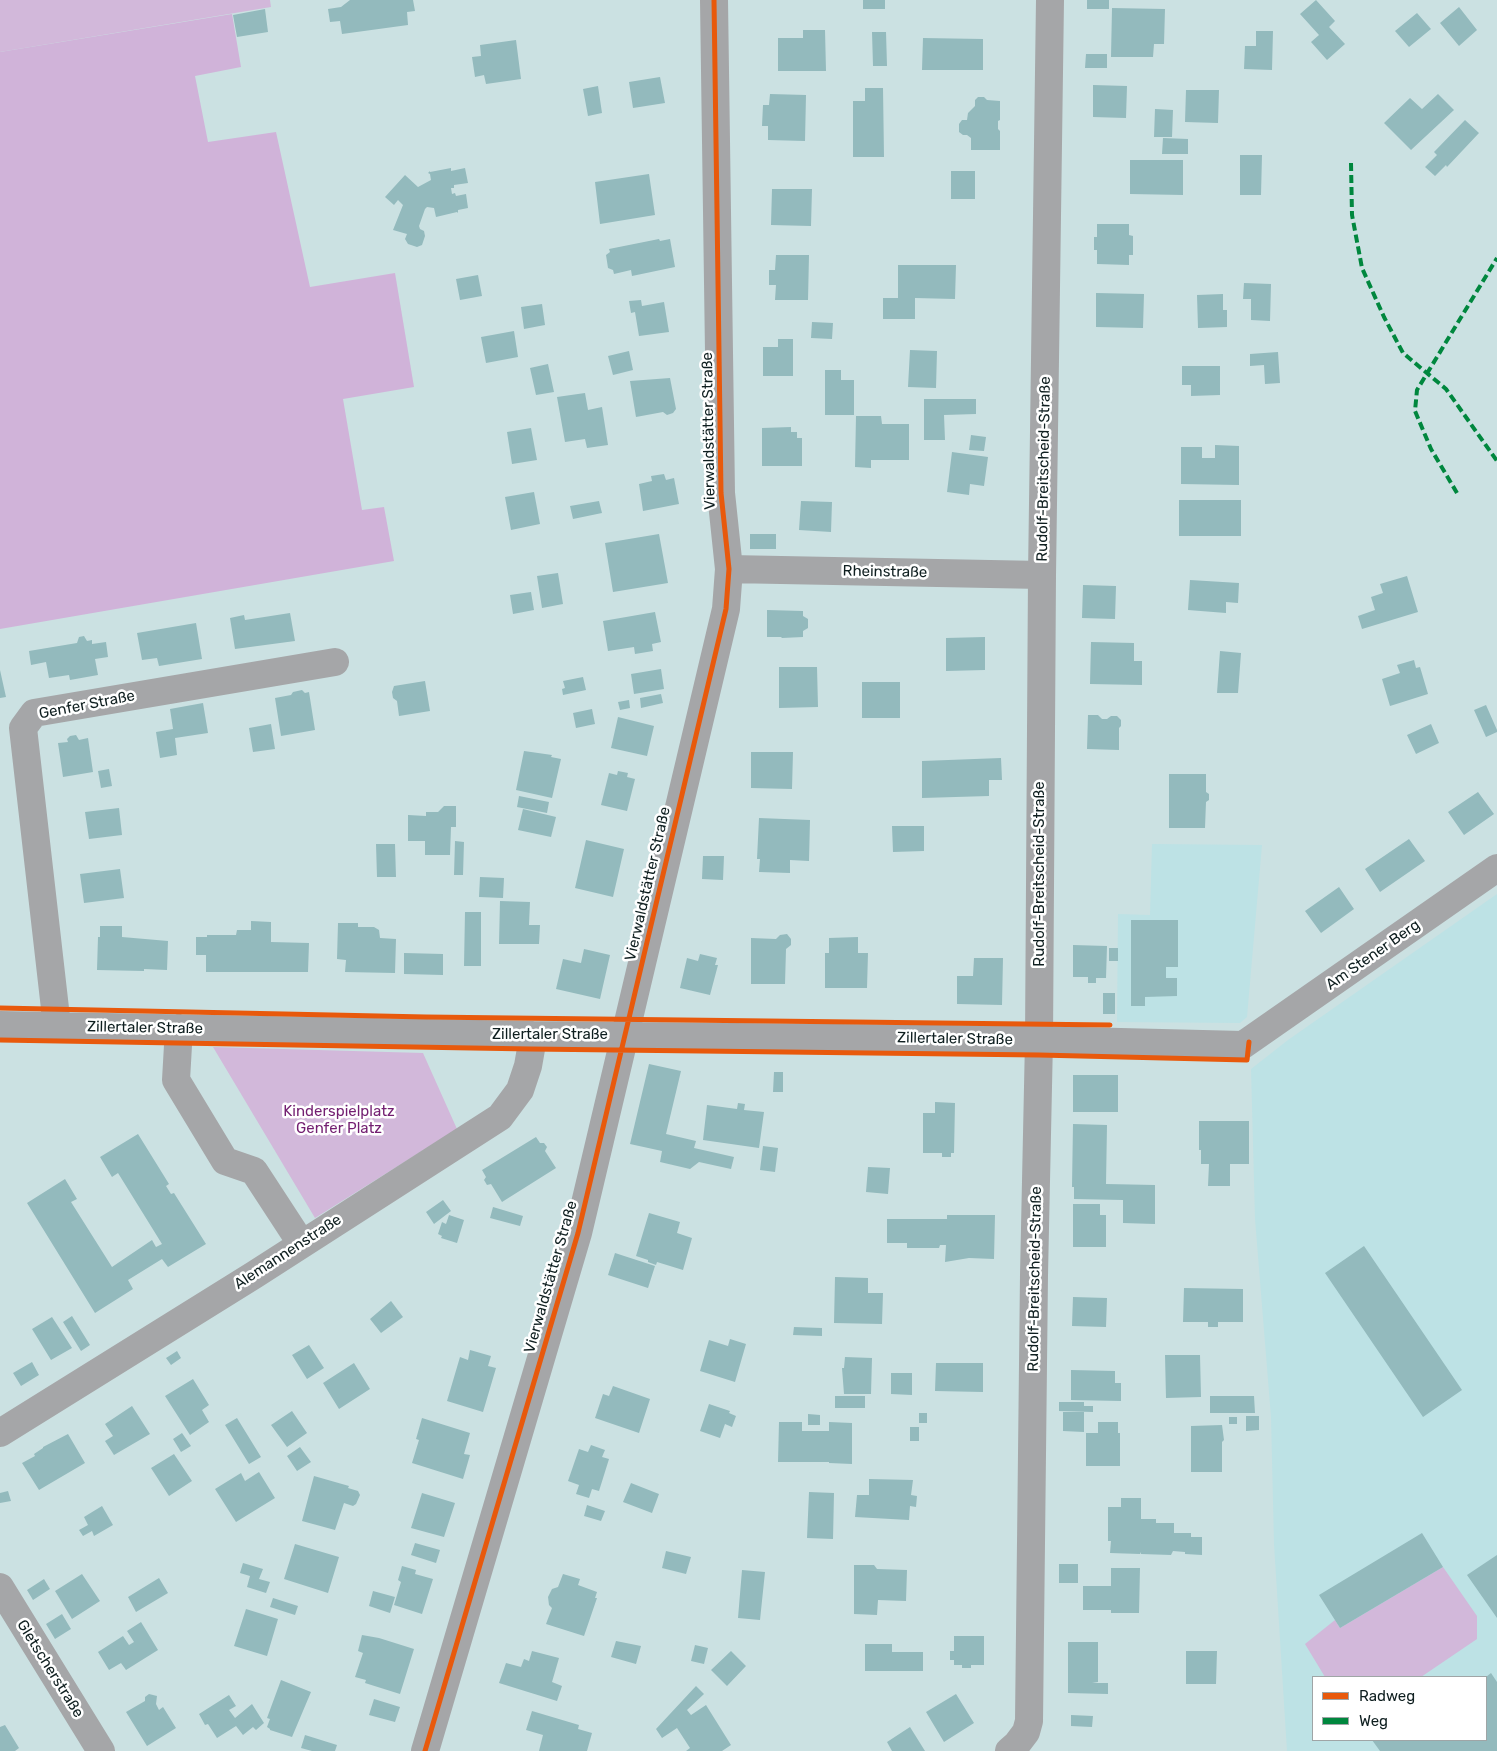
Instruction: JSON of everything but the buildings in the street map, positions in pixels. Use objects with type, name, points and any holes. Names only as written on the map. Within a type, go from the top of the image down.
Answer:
[{"type":"street","name":"Vierwaldstätter Straße","points":[[425,1751],[578,1233],[726,609],[729,569],[721,493],[714,0]]},
{"type":"street","name":"Rudolf-Breitscheid-Straße","points":[[1013,1748],[1026,1732],[1029,1721],[1034,1275],[1039,1040],[1042,575],[1050,0]]},
{"type":"street","name":"Rheinstraße","points":[[729,569],[1042,575]]},
{"type":"street","name":"Genfer Straße","points":[[57,1026],[23,728],[34,713],[335,662]]},
{"type":"street","name":"Am Stener Berg","points":[[1249,1042],[1497,868]]},
{"type":"street","name":"Zillertaler Straße","points":[[0,1025],[532,1036],[624,1035],[1039,1040],[1238,1045],[1249,1042]]},
{"type":"street","points":[[179,1028],[176,1080],[225,1161],[254,1171],[301,1243]]},
{"type":"street","name":"Alemannenstraße","points":[[0,1433],[254,1275],[301,1243],[500,1117],[520,1090],[528,1066],[532,1036]]},
{"type":"street","name":"Gletscherstraße","points":[[0,1587],[101,1751]]},
{"type":"shaded area","points":[[232,14],[241,67],[195,76],[208,142],[276,132],[310,287],[395,273],[414,387],[343,399],[362,510],[384,507],[394,561],[0,629],[0,52]]},
{"type":"shaded area","points":[[1152,844],[1262,845],[1247,1017],[1240,1023],[1117,1022],[1118,914],[1150,915]]},
{"type":"shaded area","points":[[1497,894],[1497,1751],[1287,1751],[1274,1544],[1271,1417],[1255,1219],[1251,1069],[1288,1040]]},
{"type":"green space","points":[[0,0],[270,0],[271,7],[0,52]]},
{"type":"green space","name":"Kinderspielplatz Genfer Platz","points":[[213,1047],[423,1053],[457,1129],[315,1218]]},
{"type":"green space","points":[[1443,1567],[1477,1616],[1477,1639],[1422,1676],[1324,1676],[1305,1644],[1335,1620],[1340,1628]]},
{"type":"marked path","points":[[1351,163],[1352,215],[1362,268],[1384,317],[1403,353],[1446,389],[1497,461]]},
{"type":"marked path","points":[[1457,493],[1431,449],[1415,411],[1417,390],[1497,258]]},
{"type":"cycle path","points":[[425,1751],[578,1233],[726,609],[729,569],[721,493],[714,0]]},
{"type":"cycle path","points":[[0,1008],[426,1017],[1110,1025]]},
{"type":"cycle path","points":[[0,1040],[1039,1055],[1247,1060],[1249,1042]]}]
